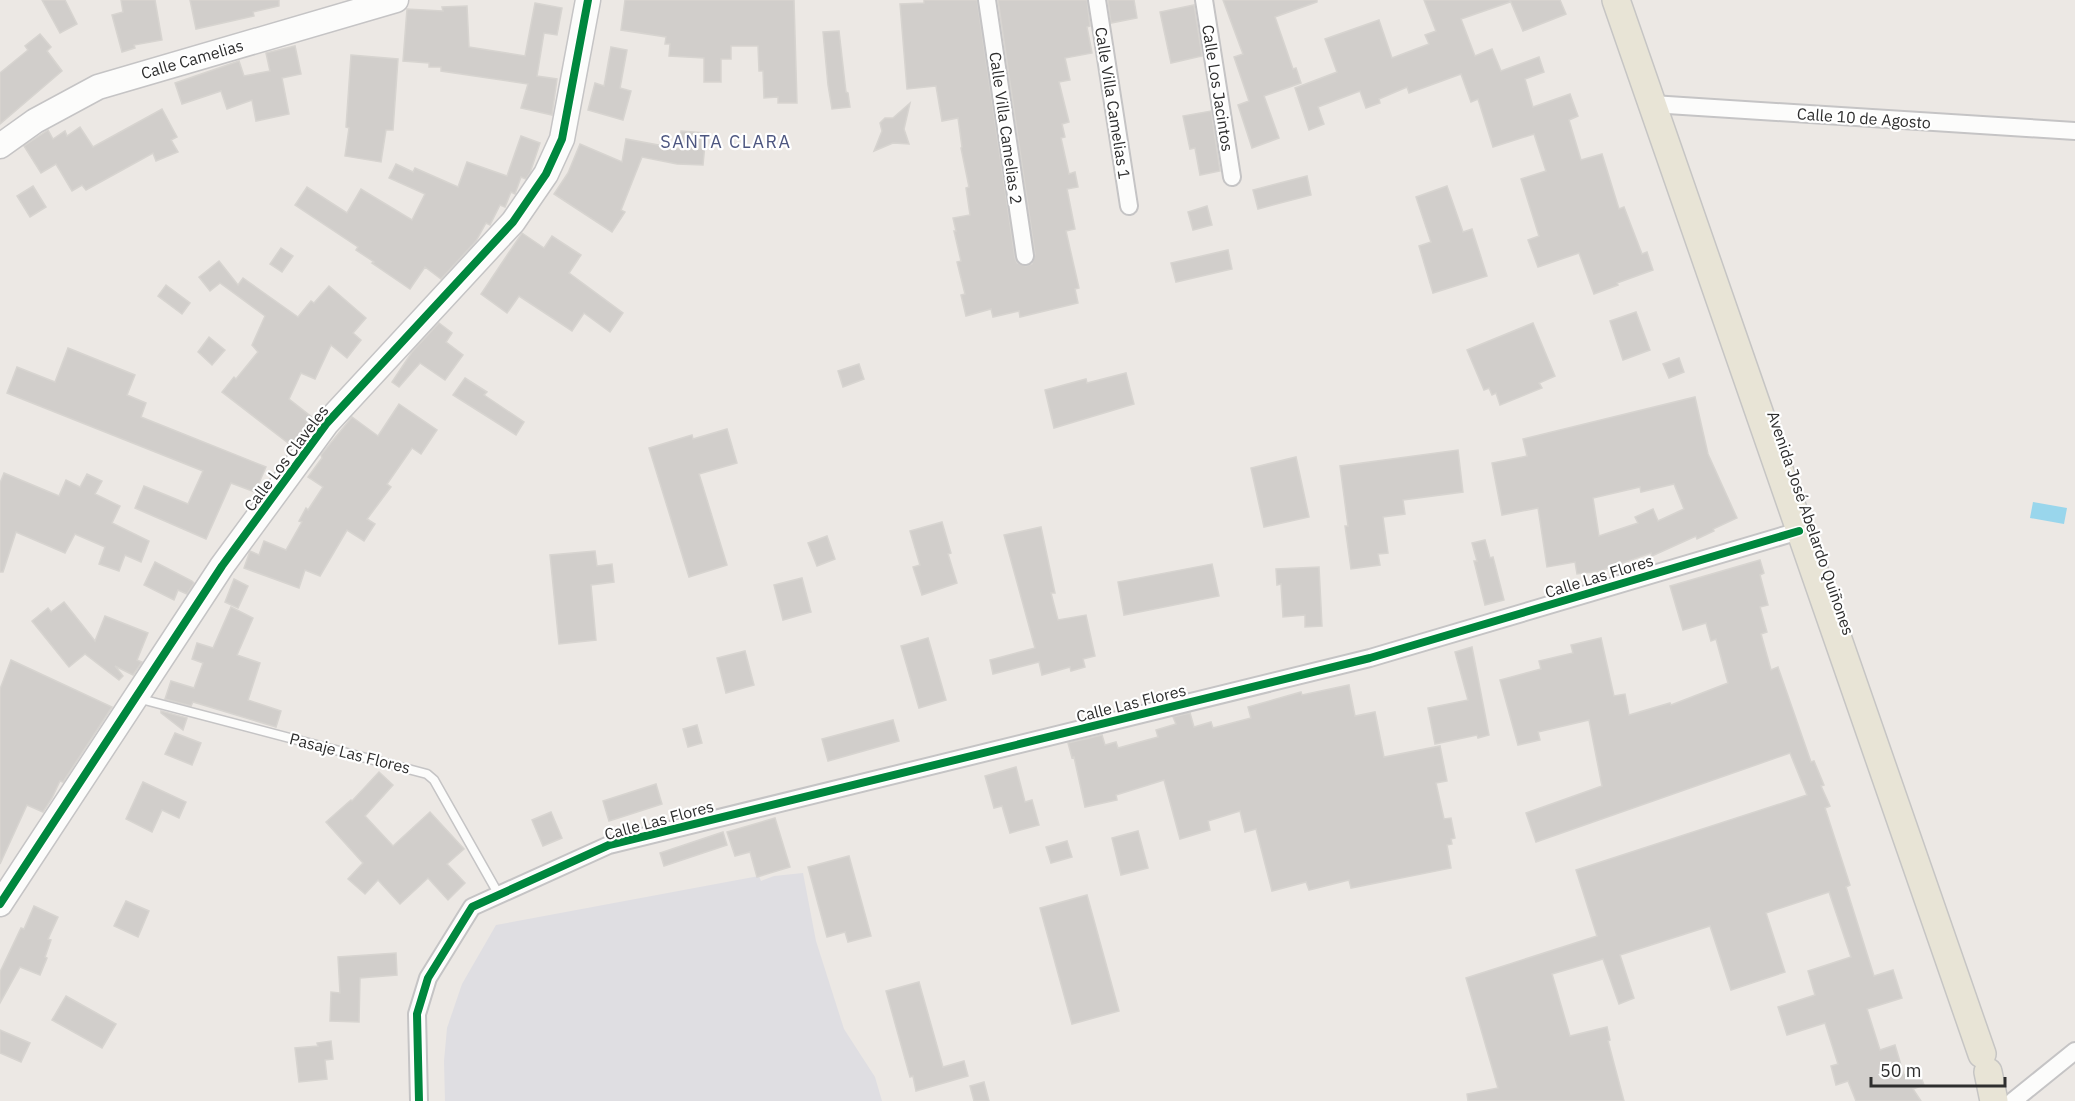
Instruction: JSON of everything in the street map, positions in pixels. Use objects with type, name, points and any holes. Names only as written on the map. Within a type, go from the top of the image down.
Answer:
[{"type":"main road","name":"Avenida José Abelardo Quiñones","points":[[1616,0],[1985,1063],[1994,1101]]},
{"type":"street","name":"Calle Camelias","points":[[0,146],[35,121],[98,87],[396,0]]},
{"type":"street","name":"Calle Los Claveles","points":[[0,904],[222,566],[327,423],[513,222],[546,174],[562,139],[588,0]]},
{"type":"street","name":"Calle Villa Camelias 2","points":[[987,0],[1025,256]]},
{"type":"street","name":"Calle Villa Camelias 1","points":[[1097,0],[1129,206]]},
{"type":"street","name":"Calle Los Jacintos","points":[[1204,0],[1233,177]]},
{"type":"street","name":"Calle 10 de Agosto","points":[[1652,104],[2075,131]]},
{"type":"street","name":"Calle Las Flores","points":[[419,1101],[417,1014],[428,978],[472,907],[609,846],[1370,658],[1799,531]]},
{"type":"street","points":[[2013,1101],[2075,1051]]},
{"type":"lane","name":"Pasaje Las Flores","points":[[136,698],[427,774],[434,780],[499,895]]},
{"type":"shaded area","points":[[803,873],[816,941],[844,1029],[875,1077],[882,1101],[445,1101],[444,1061],[447,1028],[462,984],[496,925],[759,876],[761,881],[774,876]]},
{"type":"water","points":[[2033,502],[2067,508],[2064,524],[2030,518]]},
{"type":"building","points":[[42,0],[65,0],[77,24],[60,33]]},
{"type":"building","points":[[121,0],[155,0],[162,40],[134,45],[135,48],[122,52],[112,15],[123,12]]},
{"type":"building","points":[[190,0],[279,0],[279,6],[253,12],[254,16],[196,29]]},
{"type":"building","points":[[625,0],[794,0],[797,103],[778,103],[778,97],[764,98],[763,71],[759,71],[758,46],[731,46],[731,59],[721,59],[721,82],[704,82],[704,58],[669,56],[670,44],[665,44],[666,37],[621,30]]},
{"type":"building","points":[[924,0],[977,0],[1015,258],[1017,263],[1026,266],[1032,264],[1035,254],[998,0],[1087,0],[1090,26],[1087,27],[1092,53],[1065,58],[1070,80],[1059,82],[1069,122],[1062,124],[1065,137],[1061,138],[1069,174],[1075,172],[1078,187],[1067,189],[1075,229],[1066,231],[1079,288],[1075,289],[1078,303],[1020,317],[1019,311],[993,317],[991,309],[966,316],[961,295],[965,294],[957,262],[961,261],[953,218],[970,215],[966,188],[969,187],[958,118],[942,121],[936,86],[907,89],[900,4],[924,3]]},
{"type":"building","points":[[1108,0],[1134,0],[1137,18],[1111,23]]},
{"type":"building","points":[[1223,0],[1317,0],[1317,2],[1275,17],[1293,69],[1296,68],[1301,83],[1264,96],[1279,138],[1252,148],[1238,105],[1249,101],[1234,57],[1243,54]]},
{"type":"building","points":[[1424,0],[1509,0],[1510,2],[1461,19],[1475,56],[1492,49],[1501,71],[1539,57],[1544,72],[1525,79],[1533,107],[1570,94],[1578,116],[1569,120],[1581,160],[1602,154],[1619,209],[1624,207],[1642,254],[1647,252],[1653,270],[1594,294],[1579,253],[1538,267],[1528,240],[1539,236],[1521,179],[1546,171],[1534,134],[1493,147],[1478,99],[1471,102],[1461,74],[1409,93],[1407,87],[1379,99],[1380,103],[1366,108],[1360,91],[1318,107],[1324,124],[1309,130],[1295,88],[1337,72],[1325,39],[1379,20],[1392,58],[1429,44],[1425,35],[1436,31]]},
{"type":"building","points":[[1510,0],[1560,0],[1566,14],[1523,31]]},
{"type":"building","points":[[535,3],[562,8],[557,35],[544,33],[537,76],[557,79],[552,115],[521,108],[528,84],[441,71],[441,67],[429,67],[429,63],[403,61],[407,9],[443,11],[442,7],[467,6],[469,47],[525,56]]},
{"type":"building","points":[[1194,5],[1202,56],[1171,63],[1160,12]]},
{"type":"building","points":[[839,31],[846,92],[850,107],[832,109],[823,32]]},
{"type":"building","points":[[40,34],[51,47],[47,51],[62,71],[0,124],[0,73],[28,50],[25,46]]},
{"type":"building","points":[[295,46],[301,74],[282,78],[289,114],[256,121],[252,100],[227,109],[221,91],[182,104],[175,83],[239,61],[244,76],[270,71],[266,53]]},
{"type":"building","points":[[611,47],[627,50],[620,88],[631,91],[623,120],[588,110],[595,83],[604,86]]},
{"type":"building","points":[[351,55],[398,59],[393,130],[386,130],[381,162],[345,156],[349,128],[346,127]]},
{"type":"building","points":[[910,103],[904,129],[909,144],[893,143],[874,151],[882,131],[880,123],[885,118],[893,118]]},
{"type":"building","points":[[162,109],[177,137],[171,140],[178,152],[156,161],[153,153],[86,190],[82,185],[72,191],[56,164],[41,173],[24,146],[48,130],[53,139],[65,131],[67,136],[80,127],[93,147]]},
{"type":"building","points":[[1211,111],[1220,171],[1200,175],[1195,148],[1190,149],[1183,116]]},
{"type":"building","points":[[681,131],[706,133],[703,165],[677,164],[642,157],[621,210],[625,212],[612,232],[554,194],[568,173],[580,144],[622,162],[626,139],[680,149]]},
{"type":"building","points":[[521,136],[540,143],[526,179],[521,177],[515,194],[511,192],[505,207],[500,205],[490,225],[486,223],[476,241],[441,279],[425,267],[410,289],[372,263],[374,262],[356,250],[358,247],[295,205],[307,187],[347,213],[361,189],[412,220],[425,194],[389,178],[396,164],[413,172],[415,168],[458,187],[467,162],[507,176]]},
{"type":"building","points":[[1307,176],[1311,195],[1258,209],[1253,190]]},
{"type":"building","points":[[33,186],[46,207],[30,217],[17,196]]},
{"type":"building","points":[[1447,186],[1463,232],[1472,229],[1487,276],[1433,293],[1419,246],[1431,242],[1416,197]]},
{"type":"building","points":[[1207,206],[1212,225],[1193,230],[1188,212]]},
{"type":"building","points":[[522,233],[544,248],[552,236],[581,255],[569,273],[623,313],[610,332],[584,313],[572,331],[519,296],[507,313],[481,294]]},
{"type":"building","points":[[281,248],[293,256],[282,272],[270,264]]},
{"type":"building","points":[[1228,250],[1232,269],[1176,282],[1171,263]]},
{"type":"building","points":[[219,261],[238,285],[243,278],[298,317],[311,301],[314,303],[329,286],[366,318],[353,333],[361,340],[347,358],[331,345],[315,379],[301,373],[289,399],[313,418],[292,446],[222,392],[258,352],[252,345],[265,316],[220,283],[210,291],[199,277]]},
{"type":"building","points":[[166,285],[190,303],[182,314],[158,296]]},
{"type":"building","points":[[1636,312],[1650,350],[1623,360],[1610,321]]},
{"type":"building","points":[[439,323],[452,333],[446,342],[463,355],[445,380],[420,363],[399,387],[392,382],[412,352]]},
{"type":"building","points":[[1533,323],[1555,376],[1539,383],[1542,388],[1500,405],[1496,393],[1492,395],[1489,388],[1484,390],[1467,350]]},
{"type":"building","points":[[209,337],[225,350],[212,365],[198,352]]},
{"type":"building","points":[[68,348],[135,375],[127,395],[146,403],[141,417],[266,467],[255,492],[231,483],[206,539],[135,508],[144,486],[188,504],[203,471],[7,393],[17,367],[55,382]]},
{"type":"building","points":[[1679,358],[1684,372],[1669,378],[1663,364]]},
{"type":"building","points":[[859,364],[864,379],[843,387],[838,371]]},
{"type":"building","points":[[1126,373],[1134,404],[1054,428],[1045,390],[1086,379],[1087,383]]},
{"type":"building","points":[[465,378],[487,392],[484,395],[524,422],[516,435],[453,395]]},
{"type":"building","points":[[1695,397],[1708,454],[1737,518],[1697,539],[1696,536],[1652,556],[1651,553],[1600,571],[1577,574],[1575,562],[1547,567],[1538,508],[1502,515],[1492,463],[1527,456],[1523,439]],"holes":[[[1674,484],[1684,509],[1658,521],[1653,509],[1635,517],[1638,523],[1599,536],[1593,498],[1640,487],[1641,492]]]},
{"type":"building","points":[[399,404],[437,430],[421,454],[412,448],[387,484],[391,487],[367,519],[375,524],[364,541],[347,530],[320,576],[305,570],[299,588],[244,568],[250,551],[259,555],[264,541],[286,550],[302,522],[299,521],[306,508],[308,510],[323,487],[308,477],[322,458],[321,455],[352,417],[378,436]]},
{"type":"building","points":[[727,429],[737,463],[699,474],[727,565],[689,577],[649,448],[692,435],[693,439]]},
{"type":"building","points":[[1458,450],[1463,492],[1403,500],[1405,514],[1383,517],[1388,553],[1378,554],[1380,565],[1351,569],[1340,466]]},
{"type":"building","points":[[1296,457],[1309,517],[1264,527],[1251,468]]},
{"type":"building","points":[[4,473],[59,496],[66,480],[80,487],[87,474],[102,481],[95,494],[120,506],[112,523],[149,541],[141,562],[125,555],[119,571],[99,564],[105,547],[75,534],[65,553],[16,532],[3,572],[0,572],[0,483]]},
{"type":"building","points":[[942,522],[951,553],[948,554],[957,583],[922,595],[913,567],[920,565],[910,531]]},
{"type":"building","points":[[1041,527],[1055,593],[1051,593],[1058,620],[1086,615],[1095,656],[1083,659],[1085,667],[1071,671],[1070,667],[1042,675],[1039,662],[993,674],[990,660],[1035,648],[1004,535]]},
{"type":"building","points":[[827,536],[835,559],[817,566],[808,543]]},
{"type":"building","points":[[1485,540],[1490,558],[1493,557],[1504,600],[1485,605],[1472,543]]},
{"type":"building","points":[[595,551],[597,566],[612,564],[614,582],[591,585],[596,640],[559,644],[550,555]]},
{"type":"building","points":[[1760,560],[1764,573],[1760,575],[1768,605],[1760,607],[1767,632],[1761,634],[1771,670],[1778,667],[1811,762],[1814,761],[1824,785],[1821,786],[1830,806],[1825,808],[1850,885],[1846,887],[1874,976],[1893,970],[1902,998],[1867,1009],[1880,1050],[1895,1045],[1904,1075],[1918,1069],[1924,1085],[1913,1089],[1921,1101],[1856,1101],[1848,1081],[1836,1085],[1831,1066],[1838,1064],[1825,1023],[1787,1035],[1778,1007],[1815,995],[1808,971],[1851,957],[1829,892],[1766,913],[1785,972],[1731,990],[1710,926],[1620,955],[1634,998],[1619,1004],[1603,959],[1552,974],[1570,1036],[1607,1027],[1610,1040],[1608,1041],[1624,1101],[1468,1101],[1467,1094],[1498,1088],[1466,978],[1597,936],[1576,870],[1807,795],[1790,753],[1536,842],[1526,813],[1602,786],[1589,720],[1538,732],[1540,740],[1518,745],[1500,680],[1541,669],[1539,661],[1573,653],[1571,645],[1601,638],[1614,696],[1625,694],[1629,715],[1670,703],[1671,705],[1728,683],[1716,639],[1711,641],[1706,623],[1683,630],[1670,586]]},
{"type":"building","points":[[155,562],[194,583],[187,594],[178,590],[174,600],[144,585]]},
{"type":"building","points":[[1212,564],[1219,596],[1124,615],[1118,582]]},
{"type":"building","points":[[1319,567],[1322,626],[1305,627],[1305,615],[1283,617],[1281,584],[1277,585],[1276,569]]},
{"type":"building","points":[[802,578],[811,612],[783,620],[774,585]]},
{"type":"building","points":[[234,579],[248,586],[238,608],[225,602]]},
{"type":"building","points":[[64,602],[95,641],[105,616],[148,633],[137,660],[142,662],[133,675],[115,666],[123,676],[119,680],[85,654],[69,667],[32,621],[48,608],[51,612]]},
{"type":"building","points":[[231,607],[253,618],[237,655],[260,663],[248,700],[281,711],[276,727],[193,702],[191,706],[165,699],[171,681],[194,688],[203,663],[192,659],[197,643],[213,648]]},
{"type":"building","points":[[928,638],[946,700],[919,708],[901,646]]},
{"type":"building","points":[[1472,647],[1489,735],[1478,738],[1477,735],[1435,744],[1428,708],[1468,700],[1455,652]]},
{"type":"building","points":[[745,651],[754,685],[726,693],[717,658]]},
{"type":"building","points":[[11,660],[112,707],[63,782],[60,781],[43,812],[27,805],[0,864],[0,689]]},
{"type":"building","points":[[1349,685],[1355,716],[1375,712],[1384,757],[1440,746],[1447,781],[1436,783],[1444,819],[1451,818],[1455,838],[1451,839],[1452,844],[1447,845],[1451,868],[1351,888],[1349,880],[1309,890],[1306,882],[1272,891],[1256,829],[1245,832],[1240,811],[1208,821],[1210,830],[1180,839],[1164,780],[1116,795],[1117,800],[1085,807],[1074,757],[1072,758],[1068,743],[1102,735],[1105,745],[1116,742],[1118,748],[1158,737],[1156,730],[1176,724],[1173,717],[1190,713],[1194,727],[1211,722],[1213,728],[1251,718],[1248,707],[1301,692],[1302,695]]},
{"type":"building","points":[[161,711],[187,718],[183,730],[161,713]]},
{"type":"building","points":[[893,720],[899,741],[828,761],[822,739]]},
{"type":"building","points":[[697,725],[702,743],[688,747],[683,729]]},
{"type":"building","points":[[175,733],[201,743],[192,765],[165,754]]},
{"type":"building","points":[[1016,767],[1025,802],[1032,800],[1039,825],[1010,833],[1002,806],[994,808],[985,776]]},
{"type":"building","points":[[379,772],[393,785],[365,816],[393,846],[430,812],[464,849],[447,864],[465,883],[448,900],[428,878],[400,904],[378,880],[365,894],[348,879],[363,863],[326,822],[352,801]]},
{"type":"building","points":[[143,782],[186,802],[179,818],[162,810],[152,832],[126,819]]},
{"type":"building","points":[[656,784],[662,804],[609,821],[603,801]]},
{"type":"building","points":[[551,812],[562,838],[543,846],[532,820]]},
{"type":"building","points":[[775,818],[790,867],[757,877],[750,852],[735,856],[727,832]]},
{"type":"building","points":[[1138,831],[1148,868],[1121,875],[1112,838]]},
{"type":"building","points":[[723,832],[727,845],[664,866],[660,853]]},
{"type":"building","points":[[1067,841],[1072,857],[1051,863],[1046,847]]},
{"type":"building","points":[[849,856],[871,936],[848,942],[845,932],[827,937],[808,867]]},
{"type":"building","points":[[1087,895],[1119,1011],[1072,1024],[1040,908]]},
{"type":"building","points":[[126,901],[149,911],[138,937],[114,926]]},
{"type":"building","points":[[34,906],[58,917],[48,939],[51,940],[45,957],[47,958],[40,975],[20,967],[0,1003],[0,972]]},
{"type":"building","points":[[396,953],[397,975],[360,978],[359,1022],[330,1021],[331,992],[340,993],[338,957]]},
{"type":"building","points":[[919,982],[943,1067],[964,1061],[968,1076],[916,1091],[886,991]]},
{"type":"building","points":[[66,996],[116,1024],[102,1048],[52,1020]]},
{"type":"building","points":[[0,1030],[30,1043],[21,1062],[0,1053]]},
{"type":"building","points":[[331,1041],[333,1059],[325,1060],[327,1079],[299,1082],[295,1048],[318,1046],[317,1043]]},
{"type":"building","points":[[984,1082],[989,1101],[974,1101],[970,1086]]},
{"type":"cycle path","points":[[0,904],[222,566],[327,423],[513,222],[546,174],[562,139],[588,0]]},
{"type":"cycle path","points":[[419,1101],[417,1014],[428,978],[472,907],[609,845],[1370,658],[1799,531]]},
{"type":"district","name":"SANTA CLARA","points":[[726,141]]}]
